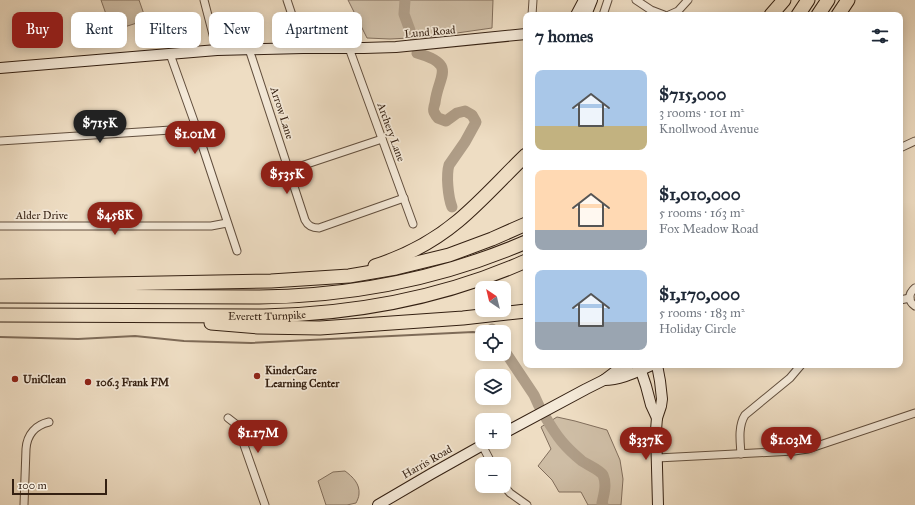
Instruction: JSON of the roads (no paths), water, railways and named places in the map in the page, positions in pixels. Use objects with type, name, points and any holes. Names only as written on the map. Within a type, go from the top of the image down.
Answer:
[{"type":"highway","points":[[774,12],[784,0]]},
{"type":"highway","points":[[780,12],[788,0]]},
{"type":"highway","points":[[800,12],[808,0]]},
{"type":"highway","points":[[820,12],[828,0]]},
{"type":"highway","points":[[840,12],[848,0]]},
{"type":"highway","points":[[293,280],[329,276],[358,270],[388,262],[417,248],[437,237],[459,220],[523,158]]},
{"type":"highway","points":[[0,286],[293,280],[368,274],[401,267],[466,249],[501,236],[523,225]]},
{"type":"highway","name":"Everett Turnpike","points":[[0,296],[259,297],[328,294],[373,288],[429,276],[473,263],[523,243]]},
{"type":"highway","name":"Everett Turnpike","points":[[0,315],[287,315],[322,313],[401,302],[446,290],[489,276],[523,262]]},
{"type":"highway","points":[[116,315],[239,326],[307,328],[490,316],[523,311]]},
{"type":"street","points":[[204,0],[217,50]]},
{"type":"street","points":[[287,0],[291,12]]},
{"type":"street","points":[[532,12],[533,0]]},
{"type":"street","points":[[578,12],[584,0]]},
{"type":"street","points":[[587,12],[592,0]]},
{"type":"street","points":[[604,12],[608,0]]},
{"type":"street","points":[[636,0],[656,12]]},
{"type":"street","points":[[676,12],[688,0]]},
{"type":"street","name":"Lund Road","points":[[362,48],[403,46],[523,34]]},
{"type":"street","name":"Lund Road","points":[[0,68],[217,50],[303,48]]},
{"type":"street","name":"Archery Lane","points":[[349,48],[413,224]]},
{"type":"street","name":"Arrow Lane","points":[[249,49],[305,220],[308,225],[314,228],[319,228],[404,198]]},
{"type":"street","points":[[170,54],[237,251]]},
{"type":"street","points":[[0,141],[171,130],[195,124]]},
{"type":"street","points":[[289,170],[382,139]]},
{"type":"street","points":[[903,147],[915,141]]},
{"type":"street","name":"Alder Drive","points":[[0,226],[211,226],[227,223]]},
{"type":"street","points":[[915,288],[911,292],[910,298],[912,304],[915,306]]},
{"type":"street","points":[[903,299],[910,298]]},
{"type":"street","points":[[511,429],[604,380],[622,368]]},
{"type":"street","points":[[604,380],[617,379],[638,368]]},
{"type":"street","points":[[640,368],[651,405],[657,418]]},
{"type":"street","points":[[658,368],[662,399],[657,418],[658,505]]},
{"type":"street","points":[[741,454],[740,425],[745,415],[790,378],[798,368]]},
{"type":"street","points":[[657,458],[794,451],[815,447],[915,415]]},
{"type":"street","points":[[228,418],[237,425],[266,505]]},
{"type":"street","points":[[24,505],[27,439],[38,426],[43,423],[50,422]]},
{"type":"street","name":"Harris Road","points":[[378,505],[476,449]]},
{"type":"street","points":[[510,493],[527,505]]},
{"type":"waterway","points":[[405,0],[404,14],[412,36]]},
{"type":"waterway","points":[[417,53],[430,57],[438,62],[442,67],[434,109],[437,117],[446,121],[457,113],[465,111],[472,115],[476,122],[465,142],[449,165],[448,186],[449,198],[452,207]]},
{"type":"waterway","points":[[0,337],[78,339],[135,336],[184,341],[251,343],[475,332]]},
{"type":"waterway","points":[[511,360],[534,395],[539,406]]},
{"type":"waterway","points":[[546,418],[566,446],[582,461],[597,469],[603,475],[605,485],[603,505]]},
{"type":"place","name":"KinderCare Learning Center","points":[[257,376]]},
{"type":"place","name":"UniClean","points":[[15,379]]},
{"type":"place","name":"106.3 Frank FM","points":[[88,382]]}]
